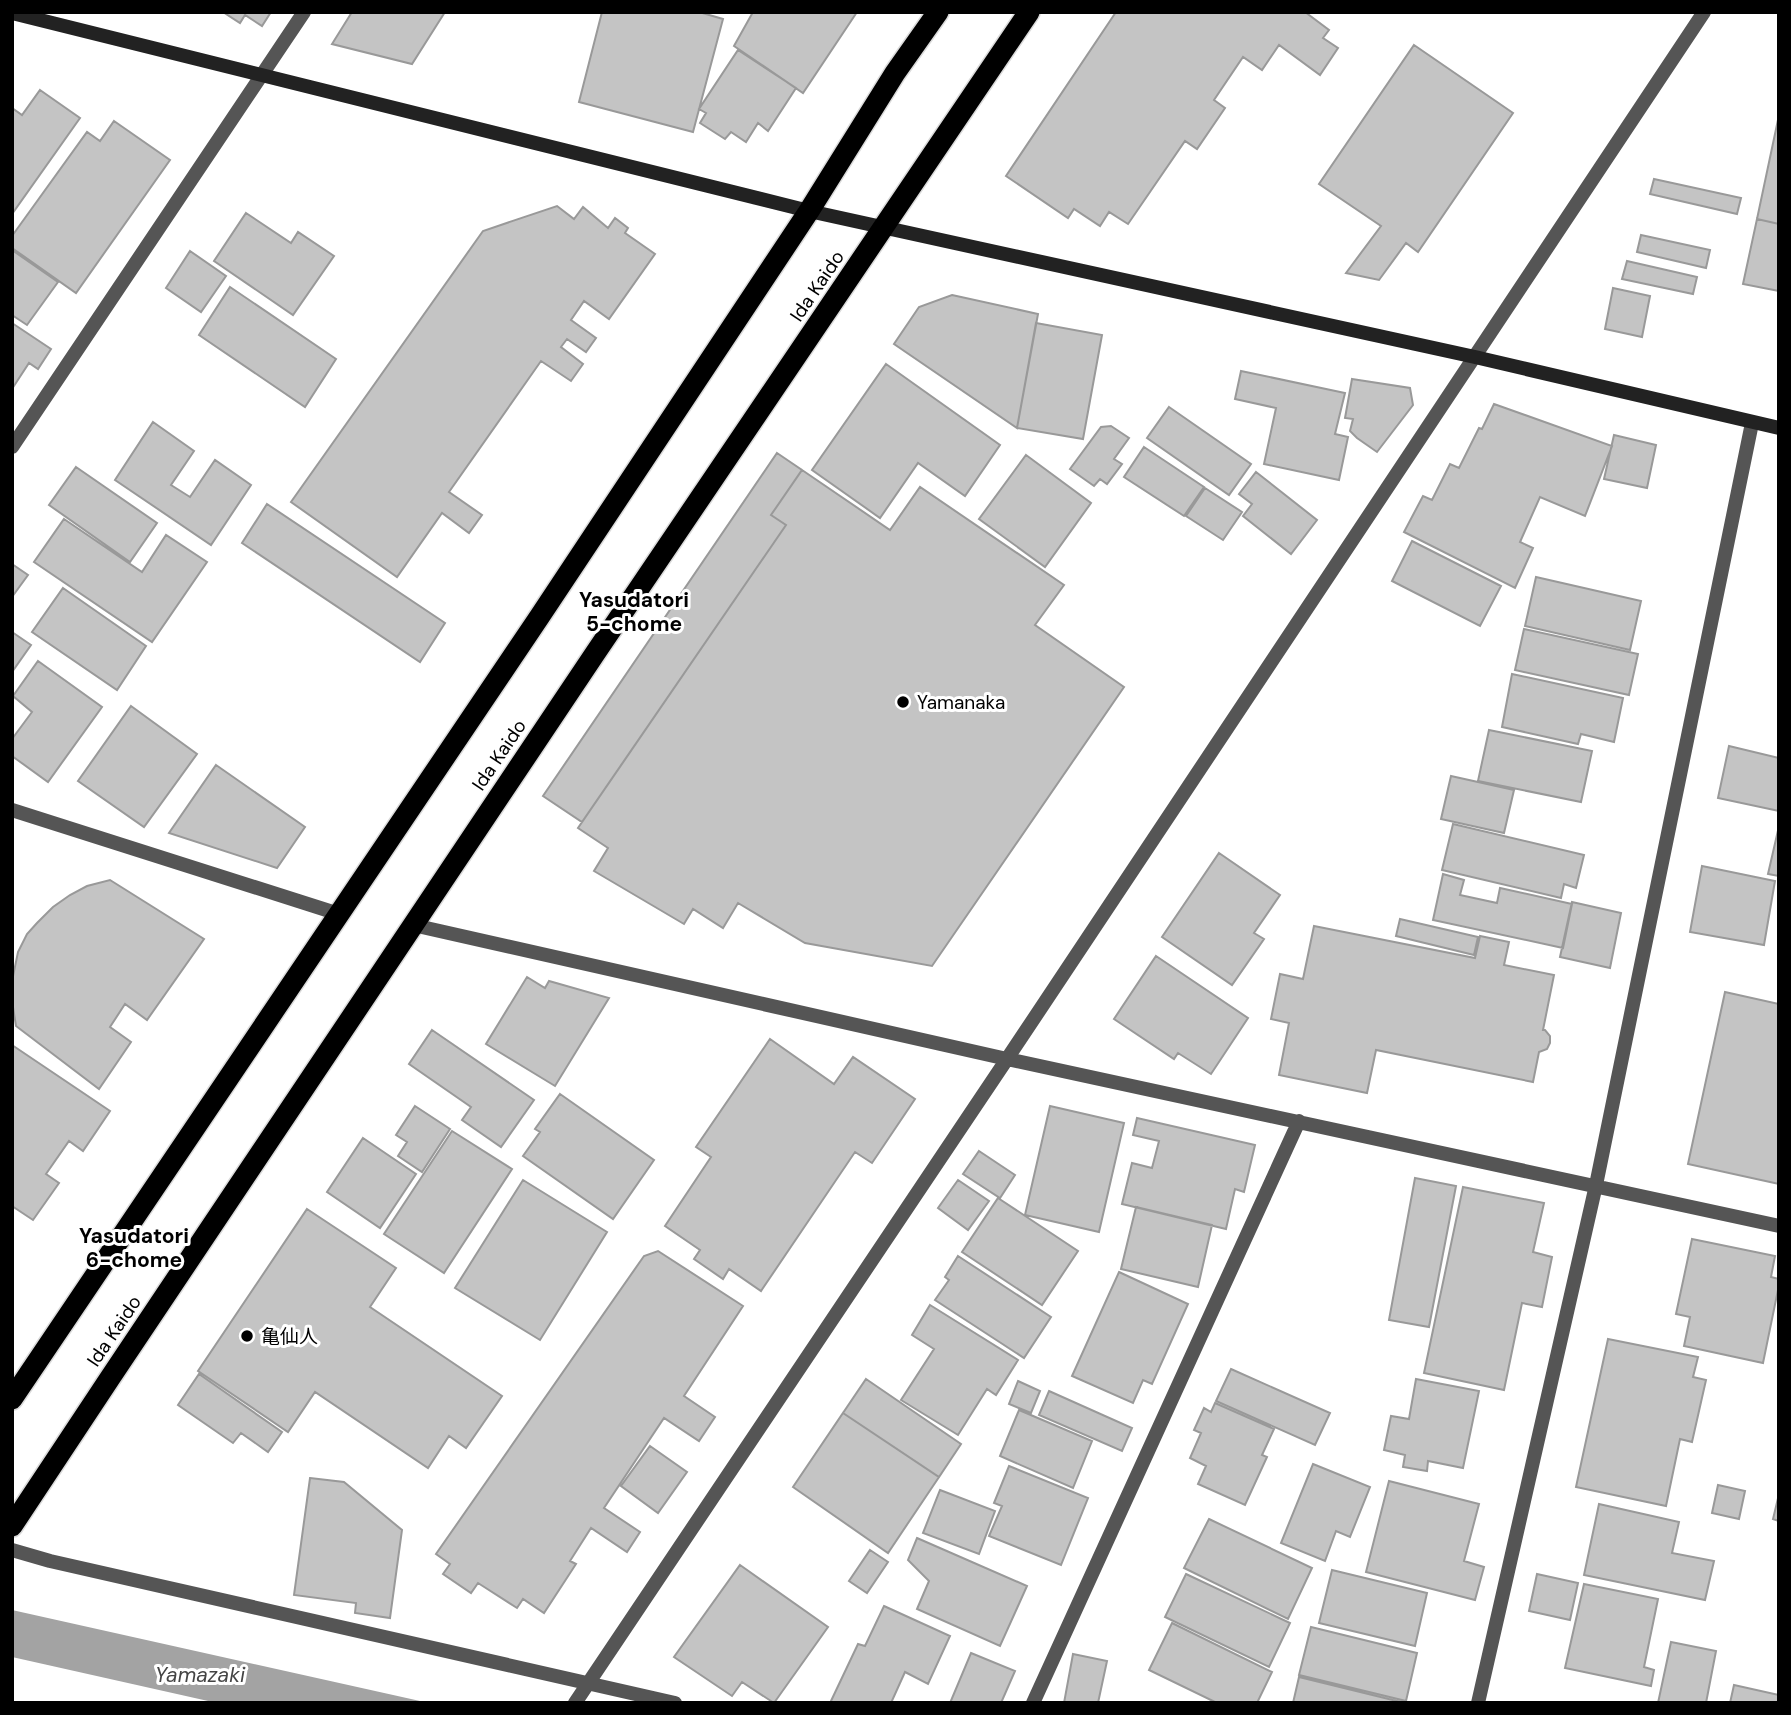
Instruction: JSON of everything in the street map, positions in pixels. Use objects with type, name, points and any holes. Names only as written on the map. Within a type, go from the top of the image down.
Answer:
[{"type":"highway","points":[[12,1399],[809,211],[895,73],[938,12]]},
{"type":"highway","name":"Ida Kaido","points":[[12,1526],[594,655],[1029,12]]},
{"type":"street","points":[[12,447],[304,12]]},
{"type":"street","points":[[575,1703],[1704,12]]},
{"type":"street","points":[[12,13],[809,211],[1475,357],[1779,428]]},
{"type":"street","points":[[1478,1703],[1596,1185],[1752,423]]},
{"type":"street","points":[[12,810],[339,914]]},
{"type":"street","points":[[414,925],[1007,1059],[1779,1226]]},
{"type":"street","points":[[1033,1703],[1299,1121]]},
{"type":"street","points":[[12,1550],[50,1561],[675,1703]]},
{"type":"water","name":"Yamazaki","points":[[12,1610],[429,1703],[217,1703],[12,1657]]},
{"type":"building","points":[[223,12],[271,12],[262,26],[245,15],[240,23]]},
{"type":"building","points":[[352,12],[445,12],[412,64],[332,44]]},
{"type":"building","points":[[602,12],[699,12],[723,19],[693,132],[579,102]]},
{"type":"building","points":[[753,12],[857,12],[803,93],[734,46]]},
{"type":"building","points":[[1116,12],[1305,12],[1329,30],[1323,38],[1338,48],[1320,75],[1279,45],[1262,70],[1243,57],[1214,100],[1225,108],[1197,149],[1185,141],[1128,224],[1109,212],[1100,226],[1074,209],[1068,218],[1006,176]]},
{"type":"building","points":[[1414,45],[1513,113],[1418,252],[1406,243],[1379,280],[1346,273],[1381,226],[1319,184]]},
{"type":"building","points":[[738,50],[796,88],[768,131],[758,123],[746,142],[731,132],[725,139],[700,123],[706,113],[699,109]]},
{"type":"building","points":[[40,90],[80,118],[12,214],[12,108],[22,115]]},
{"type":"building","points":[[1779,115],[1779,224],[1757,219]]},
{"type":"building","points":[[114,121],[170,160],[76,293],[12,248],[12,236],[87,132],[100,141]]},
{"type":"building","points":[[1654,179],[1741,198],[1737,214],[1650,194]]},
{"type":"building","points":[[557,206],[574,219],[583,207],[608,228],[615,218],[628,228],[625,233],[655,254],[609,319],[584,301],[571,320],[596,338],[586,352],[567,339],[561,347],[583,364],[571,381],[541,361],[449,492],[482,515],[469,533],[442,513],[397,577],[291,502],[483,231]]},
{"type":"building","points":[[246,213],[291,243],[298,232],[334,256],[293,315],[214,261]]},
{"type":"building","points":[[1757,219],[1779,224],[1779,291],[1743,284]]},
{"type":"building","points":[[1641,235],[1710,250],[1706,268],[1637,252]]},
{"type":"building","points":[[12,250],[58,282],[27,325],[12,315]]},
{"type":"building","points":[[190,251],[226,276],[201,312],[166,288]]},
{"type":"building","points":[[1627,261],[1697,277],[1693,294],[1622,279]]},
{"type":"building","points":[[230,287],[336,359],[305,407],[199,335]]},
{"type":"building","points":[[1613,288],[1650,296],[1642,337],[1605,329]]},
{"type":"building","points":[[952,295],[1038,314],[1017,428],[894,344],[919,307]]},
{"type":"building","points":[[12,323],[51,349],[38,369],[29,363],[12,389]]},
{"type":"building","points":[[1036,323],[1102,335],[1083,439],[1017,428]]},
{"type":"building","points":[[886,364],[1000,445],[965,496],[918,463],[880,518],[812,470]]},
{"type":"building","points":[[1241,371],[1345,393],[1335,434],[1348,437],[1339,480],[1264,464],[1276,408],[1235,399]]},
{"type":"building","points":[[1352,379],[1410,388],[1413,405],[1377,452],[1350,431],[1353,419],[1345,418]]},
{"type":"building","points":[[1494,404],[1612,446],[1585,516],[1540,497],[1520,542],[1533,548],[1515,588],[1404,532],[1423,496],[1432,500],[1450,464],[1459,468]]},
{"type":"building","points":[[1169,407],[1251,464],[1229,495],[1147,438]]},
{"type":"building","points":[[153,422],[194,451],[171,485],[190,497],[215,460],[251,485],[211,545],[115,480]]},
{"type":"building","points":[[1111,426],[1129,438],[1114,459],[1122,464],[1107,484],[1100,479],[1094,486],[1070,469],[1101,427]]},
{"type":"building","points":[[1614,435],[1656,445],[1647,488],[1604,479]]},
{"type":"building","points":[[1144,447],[1204,487],[1184,516],[1124,477]]},
{"type":"building","points":[[777,453],[802,470],[771,515],[786,525],[582,822],[543,796]]},
{"type":"building","points":[[1026,455],[1091,503],[1045,567],[979,519]]},
{"type":"building","points":[[76,467],[157,523],[130,562],[49,505]]},
{"type":"building","points":[[802,470],[890,530],[920,487],[1064,585],[1035,625],[1124,687],[932,966],[805,943],[738,903],[723,928],[693,909],[684,924],[594,871],[608,848],[578,828],[786,525],[771,515]]},
{"type":"building","points":[[1256,472],[1317,520],[1291,554],[1243,516],[1252,504],[1239,494]]},
{"type":"building","points":[[1205,488],[1242,512],[1223,540],[1186,516]]},
{"type":"building","points":[[267,504],[445,623],[420,662],[242,543]]},
{"type":"building","points":[[64,519],[142,572],[166,535],[207,562],[152,642],[34,562]]},
{"type":"building","points":[[1412,541],[1501,586],[1480,626],[1392,581]]},
{"type":"building","points":[[12,564],[28,575],[12,597]]},
{"type":"building","points":[[1536,577],[1641,601],[1630,650],[1525,626]]},
{"type":"building","points":[[63,588],[146,646],[117,690],[32,632]]},
{"type":"building","points":[[1524,629],[1638,654],[1629,695],[1515,670]]},
{"type":"building","points":[[12,632],[31,645],[12,672]]},
{"type":"building","points":[[38,661],[102,707],[48,782],[12,756],[12,739],[32,712],[13,696]]},
{"type":"building","points":[[1512,674],[1623,698],[1614,742],[1581,734],[1578,744],[1502,727]]},
{"type":"building","points":[[131,706],[197,754],[144,827],[78,781]]},
{"type":"building","points":[[1489,730],[1592,751],[1581,802],[1478,781]]},
{"type":"building","points":[[1729,746],[1779,758],[1779,811],[1718,798]]},
{"type":"building","points":[[216,765],[305,827],[277,868],[169,833]]},
{"type":"building","points":[[1451,776],[1514,790],[1504,833],[1441,819]]},
{"type":"building","points":[[1453,824],[1584,855],[1576,888],[1564,884],[1561,898],[1442,870]]},
{"type":"building","points":[[1779,826],[1779,876],[1768,874]]},
{"type":"building","points":[[1219,853],[1280,895],[1254,933],[1264,939],[1232,985],[1162,937]]},
{"type":"building","points":[[1702,866],[1775,881],[1764,945],[1690,932]]},
{"type":"building","points":[[1443,874],[1464,880],[1460,895],[1497,903],[1500,888],[1572,904],[1563,948],[1433,920]]},
{"type":"building","points":[[110,880],[204,939],[147,1020],[125,1004],[110,1027],[131,1042],[99,1089],[16,1026],[12,981],[18,952],[27,934],[37,923],[70,895],[87,886]]},
{"type":"building","points":[[1572,902],[1621,913],[1610,968],[1560,957]]},
{"type":"building","points":[[1400,919],[1478,937],[1474,955],[1396,936]]},
{"type":"building","points":[[1314,926],[1475,958],[1480,936],[1509,942],[1504,965],[1554,975],[1543,1030],[1550,1036],[1550,1043],[1547,1049],[1539,1052],[1533,1082],[1376,1050],[1367,1093],[1279,1075],[1289,1023],[1271,1019],[1280,974],[1303,979]]},
{"type":"building","points":[[1156,956],[1248,1018],[1211,1074],[1178,1053],[1174,1059],[1114,1019]]},
{"type":"building","points":[[527,977],[545,988],[549,981],[609,998],[555,1086],[486,1044]]},
{"type":"building","points":[[1725,992],[1779,1004],[1779,1184],[1688,1164]]},
{"type":"building","points":[[432,1030],[534,1100],[501,1147],[462,1120],[471,1107],[409,1064]]},
{"type":"building","points":[[770,1039],[834,1084],[853,1057],[915,1099],[872,1163],[855,1152],[761,1291],[729,1269],[723,1279],[694,1259],[700,1250],[665,1226],[711,1157],[696,1147]]},
{"type":"building","points":[[12,1045],[110,1111],[83,1151],[69,1141],[46,1174],[59,1183],[33,1220],[12,1206]]},
{"type":"building","points":[[560,1094],[654,1160],[613,1219],[523,1156],[540,1132],[535,1129]]},
{"type":"building","points":[[415,1106],[450,1129],[422,1172],[398,1156],[407,1142],[396,1135]]},
{"type":"building","points":[[1050,1106],[1124,1123],[1099,1232],[1025,1215]]},
{"type":"building","points":[[1137,1118],[1255,1145],[1244,1192],[1235,1189],[1226,1229],[1122,1204],[1132,1163],[1152,1168],[1159,1141],[1133,1135]]},
{"type":"building","points":[[452,1131],[512,1169],[444,1273],[384,1234]]},
{"type":"building","points":[[363,1138],[416,1174],[380,1228],[327,1192]]},
{"type":"building","points":[[979,1151],[1015,1175],[1000,1198],[963,1174]]},
{"type":"building","points":[[1415,1178],[1456,1186],[1429,1327],[1389,1320]]},
{"type":"building","points":[[523,1180],[607,1232],[540,1340],[455,1288]]},
{"type":"building","points":[[958,1180],[989,1201],[968,1230],[938,1208]]},
{"type":"building","points":[[1463,1187],[1544,1203],[1533,1252],[1552,1257],[1542,1307],[1522,1303],[1504,1390],[1424,1373]]},
{"type":"building","points":[[998,1198],[1078,1251],[1042,1305],[962,1252]]},
{"type":"building","points":[[1136,1207],[1212,1225],[1198,1287],[1121,1269]]},
{"type":"building","points":[[307,1209],[396,1268],[370,1307],[502,1396],[466,1448],[449,1436],[428,1468],[315,1392],[288,1432],[198,1371]]},
{"type":"building","points":[[1692,1239],[1775,1256],[1771,1277],[1779,1279],[1779,1285],[1763,1363],[1684,1346],[1690,1317],[1676,1314]]},
{"type":"building","points":[[658,1251],[743,1306],[684,1396],[715,1417],[699,1441],[664,1418],[604,1508],[640,1532],[627,1552],[591,1528],[570,1561],[576,1564],[544,1613],[523,1599],[517,1608],[478,1583],[471,1593],[443,1574],[450,1564],[436,1554],[644,1256]]},
{"type":"building","points":[[958,1256],[1051,1317],[1024,1358],[935,1300],[949,1280],[945,1277]]},
{"type":"building","points":[[1119,1272],[1188,1304],[1152,1384],[1143,1380],[1133,1403],[1072,1376]]},
{"type":"building","points":[[930,1305],[1018,1360],[996,1395],[987,1389],[958,1435],[901,1400],[934,1349],[912,1335]]},
{"type":"building","points":[[1608,1339],[1698,1357],[1693,1377],[1706,1380],[1692,1442],[1680,1439],[1666,1506],[1576,1487]]},
{"type":"building","points":[[1231,1369],[1330,1413],[1315,1445],[1216,1401]]},
{"type":"building","points":[[199,1374],[282,1432],[268,1452],[241,1433],[233,1443],[178,1405]]},
{"type":"building","points":[[866,1379],[961,1444],[939,1477],[843,1413]]},
{"type":"building","points":[[1416,1379],[1479,1391],[1463,1468],[1428,1461],[1427,1471],[1403,1467],[1405,1455],[1384,1450],[1391,1416],[1409,1419]]},
{"type":"building","points":[[1018,1381],[1040,1391],[1031,1413],[1009,1404]]},
{"type":"building","points":[[1049,1391],[1132,1428],[1122,1451],[1039,1415]]},
{"type":"building","points":[[1215,1403],[1274,1429],[1262,1455],[1267,1457],[1245,1505],[1198,1484],[1206,1466],[1190,1458],[1201,1433],[1194,1430],[1204,1408],[1211,1412]]},
{"type":"building","points":[[1019,1410],[1092,1441],[1073,1488],[1000,1456]]},
{"type":"building","points":[[843,1413],[939,1477],[888,1553],[793,1487]]},
{"type":"building","points":[[650,1446],[687,1472],[658,1513],[621,1486]]},
{"type":"building","points":[[1313,1464],[1370,1487],[1350,1537],[1336,1531],[1325,1561],[1281,1543]]},
{"type":"building","points":[[1009,1466],[1088,1498],[1061,1565],[989,1536],[1002,1506],[994,1503]]},
{"type":"building","points":[[310,1478],[344,1482],[402,1530],[390,1618],[355,1613],[356,1603],[294,1595]]},
{"type":"building","points":[[1389,1481],[1479,1504],[1464,1561],[1484,1567],[1475,1600],[1366,1572]]},
{"type":"building","points":[[1718,1485],[1745,1491],[1739,1519],[1712,1513]]},
{"type":"building","points":[[940,1490],[995,1511],[979,1554],[923,1533]]},
{"type":"building","points":[[1779,1494],[1779,1521],[1773,1519]]},
{"type":"building","points":[[1599,1504],[1679,1522],[1672,1553],[1714,1561],[1705,1600],[1584,1575]]},
{"type":"building","points":[[1209,1519],[1312,1568],[1288,1619],[1184,1568]]},
{"type":"building","points":[[917,1538],[1027,1586],[1000,1646],[917,1609],[929,1581],[908,1560]]},
{"type":"building","points":[[870,1550],[888,1562],[867,1593],[849,1581]]},
{"type":"building","points":[[740,1565],[828,1627],[774,1703],[742,1682],[732,1696],[674,1657]]},
{"type":"building","points":[[1332,1570],[1427,1593],[1415,1646],[1319,1623]]},
{"type":"building","points":[[1186,1574],[1290,1623],[1269,1667],[1165,1617]]},
{"type":"building","points":[[1537,1574],[1578,1583],[1570,1620],[1529,1611]]},
{"type":"building","points":[[1584,1584],[1658,1599],[1644,1667],[1654,1670],[1651,1686],[1565,1668]]},
{"type":"building","points":[[884,1606],[950,1636],[928,1684],[905,1672],[891,1703],[834,1703],[831,1701],[858,1644],[865,1646]]},
{"type":"building","points":[[1172,1623],[1272,1672],[1257,1703],[1217,1703],[1149,1670]]},
{"type":"building","points":[[1311,1627],[1417,1653],[1406,1701],[1299,1675]]},
{"type":"building","points":[[1671,1642],[1716,1651],[1706,1703],[1658,1703]]},
{"type":"building","points":[[971,1653],[1015,1671],[1001,1703],[950,1703]]},
{"type":"building","points":[[1073,1654],[1107,1661],[1098,1703],[1064,1703]]},
{"type":"building","points":[[1299,1677],[1405,1703],[1293,1703]]},
{"type":"building","points":[[1734,1685],[1779,1695],[1779,1703],[1730,1703]]},
{"type":"place","name":"Yamanaka","points":[[903,702]]},
{"type":"place","name":"亀仙人","points":[[247,1336]]},
{"type":"district","name":"Yasudatori 5-chome","points":[[634,612]]},
{"type":"district","name":"Yasudatori 6-chome","points":[[134,1248]]}]
